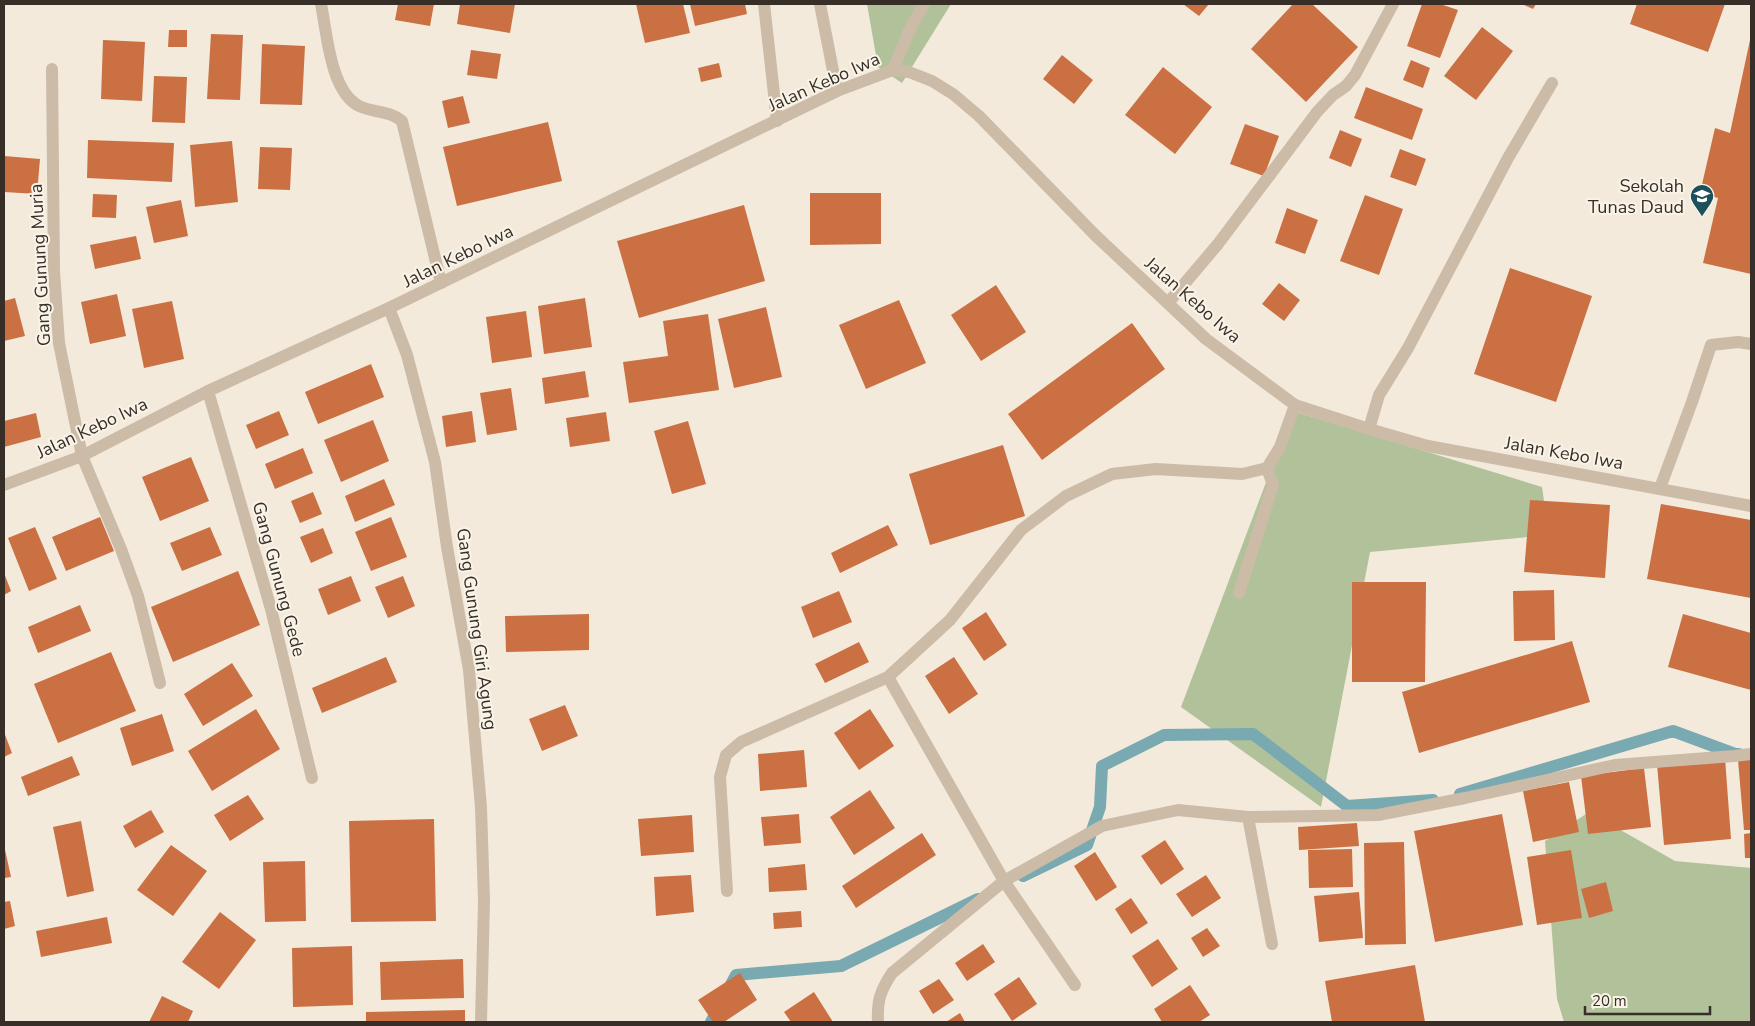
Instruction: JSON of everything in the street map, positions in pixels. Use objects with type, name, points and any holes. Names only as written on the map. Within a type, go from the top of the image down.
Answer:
[{"type":"street","points":[[322,4],[332,64],[348,97],[364,108],[395,115],[402,121],[441,283]]},
{"type":"street","points":[[764,4],[777,121]]},
{"type":"street","points":[[820,4],[837,92]]},
{"type":"street","points":[[893,70],[909,30],[924,4]]},
{"type":"street","points":[[1168,303],[1218,244],[1317,112],[1355,75],[1393,4]]},
{"type":"street","name":"Gang Gunung Muria","points":[[52,69],[54,271],[59,343],[82,456],[122,549],[138,596],[160,683]]},
{"type":"street","name":"Jalan Kebo Iwa","points":[[4,485],[82,456],[208,391],[389,308],[837,92],[893,70],[909,72],[932,81],[953,94],[979,116],[1096,236],[1206,339],[1295,405],[1428,446],[1751,506]]},
{"type":"street","points":[[1369,429],[1379,395],[1408,348],[1508,158],[1552,83]]},
{"type":"street","name":"Gang Gunung Giri Agung","points":[[389,308],[407,356],[435,462],[447,547],[469,670],[481,807],[484,902],[481,1022]]},
{"type":"street","points":[[1660,488],[1711,345],[1738,342],[1751,344]]},
{"type":"street","name":"Gang Gunung Gede","points":[[208,391],[271,609],[312,778]]},
{"type":"street","points":[[727,891],[720,776],[726,755],[741,742],[888,676],[950,620],[1021,530],[1066,496],[1112,474],[1156,469],[1242,474],[1267,468],[1280,447],[1295,405]]},
{"type":"street","points":[[1240,592],[1273,485],[1267,468]]},
{"type":"street","points":[[888,676],[1004,881],[1074,984]]},
{"type":"street","points":[[878,1022],[877,1003],[883,985],[892,972],[1004,881],[1102,826],[1178,810],[1248,817],[1378,815],[1615,765],[1751,754]]},
{"type":"street","points":[[1248,817],[1272,944]]},
{"type":"green space","points":[[867,4],[951,4],[902,83],[878,67]]},
{"type":"green space","points":[[1293,411],[1542,487],[1549,535],[1370,552],[1321,807],[1181,707]]},
{"type":"green space","points":[[1589,812],[1675,861],[1751,868],[1751,1022],[1564,1022],[1557,999],[1545,841]]},
{"type":"building","points":[[398,4],[434,4],[430,26],[395,20]]},
{"type":"building","points":[[460,4],[515,4],[510,33],[457,24]]},
{"type":"building","points":[[636,4],[683,4],[690,33],[645,43]]},
{"type":"building","points":[[690,4],[745,4],[747,14],[695,26]]},
{"type":"building","points":[[1183,4],[1209,4],[1199,16]]},
{"type":"building","points":[[1293,4],[1312,4],[1358,47],[1306,102],[1251,49]]},
{"type":"building","points":[[1422,4],[1440,4],[1458,10],[1440,58],[1407,46]]},
{"type":"building","points":[[1522,4],[1536,4],[1533,9]]},
{"type":"building","points":[[1637,4],[1725,4],[1708,52],[1630,24]]},
{"type":"building","points":[[1482,27],[1513,51],[1476,100],[1444,76]]},
{"type":"building","points":[[169,30],[187,30],[187,47],[168,47]]},
{"type":"building","points":[[211,34],[243,35],[240,100],[207,99]]},
{"type":"building","points":[[103,40],[145,42],[142,101],[101,99]]},
{"type":"building","points":[[1750,40],[1751,274],[1703,263],[1718,198],[1700,193],[1715,128],[1730,133]]},
{"type":"building","points":[[262,44],[305,46],[302,105],[260,104]]},
{"type":"building","points":[[471,50],[501,54],[497,79],[467,75]]},
{"type":"building","points":[[1062,55],[1093,80],[1074,104],[1043,79]]},
{"type":"building","points":[[1411,60],[1430,68],[1423,88],[1403,80]]},
{"type":"building","points":[[719,63],[722,77],[701,82],[698,68]]},
{"type":"building","points":[[1163,67],[1212,107],[1175,154],[1125,115]]},
{"type":"building","points":[[154,76],[187,77],[185,123],[152,122]]},
{"type":"building","points":[[1366,87],[1423,109],[1412,140],[1354,118]]},
{"type":"building","points":[[463,96],[470,123],[448,128],[442,101]]},
{"type":"building","points":[[548,122],[562,181],[457,206],[443,147]]},
{"type":"building","points":[[1245,124],[1279,136],[1264,176],[1230,164]]},
{"type":"building","points":[[1340,130],[1362,139],[1351,167],[1329,158]]},
{"type":"building","points":[[88,140],[174,143],[172,182],[87,178]]},
{"type":"building","points":[[232,141],[238,202],[195,207],[190,145]]},
{"type":"building","points":[[260,147],[292,148],[290,190],[258,189]]},
{"type":"building","points":[[1400,149],[1426,159],[1416,186],[1390,177]]},
{"type":"building","points":[[4,156],[40,159],[37,194],[4,192]]},
{"type":"building","points":[[810,193],[881,193],[881,244],[810,245]]},
{"type":"building","points":[[93,194],[117,195],[116,218],[92,217]]},
{"type":"building","points":[[1365,195],[1403,209],[1379,275],[1340,261]]},
{"type":"building","points":[[181,200],[188,236],[154,243],[146,207]]},
{"type":"building","points":[[744,205],[765,281],[639,318],[617,241]]},
{"type":"building","points":[[1287,208],[1318,220],[1305,254],[1275,243]]},
{"type":"building","points":[[136,236],[141,259],[95,269],[90,245]]},
{"type":"building","points":[[1510,268],[1592,296],[1556,402],[1474,374]]},
{"type":"building","points":[[1279,283],[1300,300],[1284,321],[1262,304]]},
{"type":"building","points":[[996,285],[1026,332],[981,361],[951,315]]},
{"type":"building","points":[[117,294],[126,336],[90,344],[81,302]]},
{"type":"building","points":[[15,298],[25,336],[4,341],[4,301]]},
{"type":"building","points":[[585,298],[592,347],[544,354],[538,306]]},
{"type":"building","points":[[899,300],[926,363],[866,389],[839,325]]},
{"type":"building","points":[[172,301],[184,359],[144,368],[132,309]]},
{"type":"building","points":[[766,307],[782,377],[734,388],[718,319]]},
{"type":"building","points":[[526,311],[532,357],[492,363],[486,317]]},
{"type":"building","points":[[708,314],[719,390],[629,403],[623,362],[668,356],[663,321]]},
{"type":"building","points":[[1132,323],[1165,369],[1042,460],[1008,414]]},
{"type":"building","points":[[371,364],[384,397],[318,424],[305,392]]},
{"type":"building","points":[[585,371],[589,397],[545,404],[542,378]]},
{"type":"building","points":[[511,388],[517,430],[487,435],[480,393]]},
{"type":"building","points":[[279,411],[289,435],[256,449],[246,425]]},
{"type":"building","points":[[472,411],[476,442],[446,447],[442,416]]},
{"type":"building","points":[[606,412],[610,441],[570,447],[566,418]]},
{"type":"building","points":[[36,413],[41,437],[4,447],[4,421]]},
{"type":"building","points":[[373,420],[389,461],[341,482],[324,440]]},
{"type":"building","points":[[688,421],[706,484],[672,494],[654,431]]},
{"type":"building","points":[[1003,445],[1025,516],[930,545],[909,474]]},
{"type":"building","points":[[303,448],[313,473],[275,489],[265,464]]},
{"type":"building","points":[[191,457],[209,501],[160,521],[142,477]]},
{"type":"building","points":[[384,479],[395,505],[355,522],[345,496]]},
{"type":"building","points":[[313,492],[322,514],[300,523],[291,501]]},
{"type":"building","points":[[1530,500],[1610,505],[1605,578],[1524,572]]},
{"type":"building","points":[[1661,504],[1751,520],[1751,598],[1647,579]]},
{"type":"building","points":[[100,517],[114,551],[66,571],[52,537]]},
{"type":"building","points":[[391,517],[407,557],[371,571],[355,532]]},
{"type":"building","points":[[888,525],[898,545],[840,573],[831,553]]},
{"type":"building","points":[[35,527],[57,579],[29,591],[8,538]]},
{"type":"building","points":[[210,527],[222,555],[182,571],[170,543]]},
{"type":"building","points":[[323,528],[333,553],[311,563],[300,537]]},
{"type":"building","points":[[238,571],[260,625],[173,662],[151,607]]},
{"type":"building","points":[[4,573],[11,591],[4,595]]},
{"type":"building","points":[[351,576],[361,601],[328,615],[318,589]]},
{"type":"building","points":[[403,576],[415,606],[388,618],[375,587]]},
{"type":"building","points":[[1352,582],[1426,582],[1425,682],[1352,682]]},
{"type":"building","points":[[1554,590],[1555,640],[1514,641],[1513,591]]},
{"type":"building","points":[[839,591],[852,622],[813,638],[801,607]]},
{"type":"building","points":[[80,605],[91,631],[38,653],[28,627]]},
{"type":"building","points":[[986,612],[1007,645],[984,661],[962,628]]},
{"type":"building","points":[[589,614],[589,650],[506,652],[505,616]]},
{"type":"building","points":[[1683,614],[1751,633],[1751,690],[1668,667]]},
{"type":"building","points":[[1572,641],[1590,702],[1419,753],[1402,692]]},
{"type":"building","points":[[859,642],[869,662],[825,683],[815,664]]},
{"type":"building","points":[[111,652],[136,711],[58,743],[34,684]]},
{"type":"building","points":[[386,657],[397,682],[322,713],[312,688]]},
{"type":"building","points":[[954,657],[978,694],[949,714],[925,676]]},
{"type":"building","points":[[232,663],[253,696],[203,726],[184,694]]},
{"type":"building","points":[[565,705],[578,736],[542,751],[529,719]]},
{"type":"building","points":[[256,709],[280,749],[212,791],[188,751]]},
{"type":"building","points":[[870,709],[894,746],[859,770],[834,733]]},
{"type":"building","points":[[162,714],[174,751],[132,766],[120,728]]},
{"type":"building","points":[[4,732],[12,753],[4,757]]},
{"type":"building","points":[[804,750],[807,787],[760,791],[758,754]]},
{"type":"building","points":[[72,756],[80,775],[28,796],[21,777]]},
{"type":"building","points":[[1725,758],[1731,839],[1664,845],[1657,764]]},
{"type":"building","points":[[1751,759],[1751,830],[1744,830],[1738,760]]},
{"type":"building","points":[[1644,768],[1651,827],[1588,834],[1581,776]]},
{"type":"building","points":[[1569,782],[1579,832],[1533,842],[1523,791]]},
{"type":"building","points":[[870,790],[895,828],[854,855],[830,817]]},
{"type":"building","points":[[248,795],[264,819],[230,841],[214,815]]},
{"type":"building","points":[[151,810],[164,832],[135,848],[123,826]]},
{"type":"building","points":[[799,814],[801,843],[764,846],[761,817]]},
{"type":"building","points":[[1502,814],[1523,925],[1435,942],[1414,831]]},
{"type":"building","points":[[692,815],[694,852],[641,856],[638,819]]},
{"type":"building","points":[[434,819],[436,921],[351,922],[349,821]]},
{"type":"building","points":[[81,821],[94,891],[67,897],[53,827]]},
{"type":"building","points":[[1357,823],[1359,846],[1299,850],[1298,827]]},
{"type":"building","points":[[922,833],[936,855],[856,908],[842,886]]},
{"type":"building","points":[[1751,833],[1751,858],[1745,858],[1744,834]]},
{"type":"building","points":[[1165,840],[1184,869],[1161,885],[1141,856]]},
{"type":"building","points":[[1404,842],[1406,944],[1365,945],[1364,843]]},
{"type":"building","points":[[4,845],[11,877],[4,878]]},
{"type":"building","points":[[171,845],[207,871],[173,916],[137,890]]},
{"type":"building","points":[[1352,849],[1353,887],[1309,888],[1308,850]]},
{"type":"building","points":[[1571,850],[1582,918],[1537,925],[1527,857]]},
{"type":"building","points":[[1095,852],[1117,887],[1096,901],[1074,866]]},
{"type":"building","points":[[305,861],[306,921],[265,922],[263,862]]},
{"type":"building","points":[[805,864],[807,890],[769,892],[768,868]]},
{"type":"building","points":[[691,875],[694,912],[656,916],[654,877]]},
{"type":"building","points":[[1206,875],[1221,898],[1192,917],[1176,894]]},
{"type":"building","points":[[1606,882],[1613,911],[1589,918],[1581,889]]},
{"type":"building","points":[[1359,892],[1363,938],[1319,942],[1314,896]]},
{"type":"building","points":[[1131,898],[1148,923],[1131,934],[1115,909]]},
{"type":"building","points":[[10,901],[15,926],[4,929],[4,902]]},
{"type":"building","points":[[801,911],[802,927],[774,929],[773,913]]},
{"type":"building","points":[[220,912],[256,940],[219,989],[182,962]]},
{"type":"building","points":[[107,917],[112,943],[41,957],[36,931]]},
{"type":"building","points":[[1207,928],[1220,946],[1203,957],[1191,938]]},
{"type":"building","points":[[1158,939],[1178,969],[1152,987],[1132,956]]},
{"type":"building","points":[[983,944],[995,962],[967,981],[955,963]]},
{"type":"building","points":[[352,946],[353,1005],[293,1007],[292,948]]},
{"type":"building","points":[[463,959],[464,998],[381,1000],[380,962]]},
{"type":"building","points":[[1415,965],[1425,1022],[1332,1022],[1325,981]]},
{"type":"building","points":[[740,973],[757,1000],[724,1022],[713,1022],[698,1000]]},
{"type":"building","points":[[1019,977],[1037,1004],[1012,1021],[994,994]]},
{"type":"building","points":[[939,979],[954,1000],[933,1014],[919,991]]},
{"type":"building","points":[[1190,985],[1210,1015],[1199,1022],[1162,1022],[1154,1009]]},
{"type":"building","points":[[814,992],[833,1022],[791,1022],[784,1012]]},
{"type":"building","points":[[162,996],[193,1011],[188,1022],[149,1022]]},
{"type":"building","points":[[465,1010],[465,1022],[366,1022],[366,1012]]},
{"type":"building","points":[[960,1013],[965,1022],[946,1022]]},
{"type":"waterway","points":[[1460,794],[1673,731],[1739,754]]},
{"type":"waterway","points":[[1023,876],[1087,845],[1100,807],[1102,766],[1164,735],[1253,734],[1347,806],[1433,800]]},
{"type":"waterway","points":[[711,1022],[736,975],[841,966],[978,899]]},
{"type":"place","name":"Sekolah Tunas Daud","points":[[1702,217]]}]
